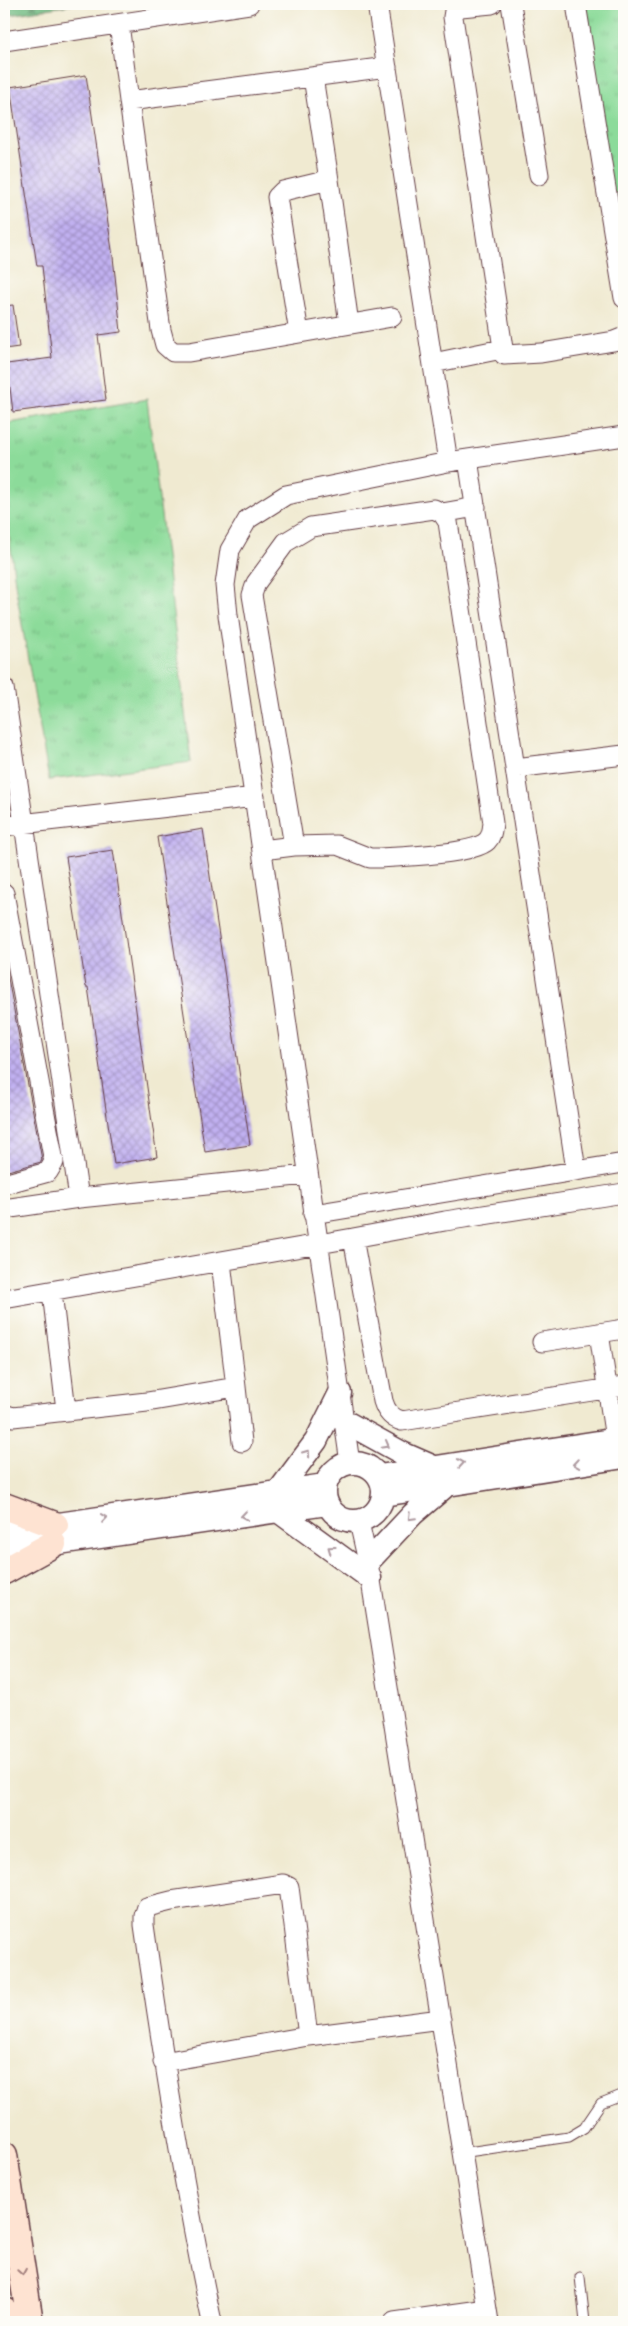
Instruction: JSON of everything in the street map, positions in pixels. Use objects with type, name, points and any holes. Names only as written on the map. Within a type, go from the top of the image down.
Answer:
[{"type":"main road","points":[[4,1506],[65,1533]]},
{"type":"main road","points":[[4,1571],[65,1533]]},
{"type":"main road","points":[[4,2155],[30,2322]]},
{"type":"main road","points":[[4,2310],[6,2322]]},
{"type":"street","points":[[4,41],[249,4]]},
{"type":"street","points":[[377,4],[448,462]]},
{"type":"street","points":[[492,4],[461,7],[454,11],[453,17],[502,349],[505,356],[533,354],[614,341],[624,337]]},
{"type":"street","points":[[511,4],[539,175]]},
{"type":"street","points":[[576,4],[624,298]]},
{"type":"street","points":[[119,24],[160,330],[165,345],[173,352],[189,352],[392,317]]},
{"type":"street","points":[[129,102],[387,67]]},
{"type":"street","points":[[313,77],[349,324]]},
{"type":"street","points":[[299,333],[277,197],[283,191],[329,180]]},
{"type":"street","points":[[433,363],[502,349]]},
{"type":"street","points":[[350,1463],[319,1245],[307,1175],[225,585],[230,550],[248,519],[286,495],[448,462],[624,436]]},
{"type":"street","points":[[468,459],[576,1170]]},
{"type":"street","points":[[442,513],[476,507]]},
{"type":"street","points":[[262,850],[294,846],[337,845],[370,858],[440,854],[486,842],[492,833],[493,823],[448,522],[442,513],[434,509],[311,528],[286,542],[256,583],[252,596],[294,846]]},
{"type":"street","points":[[4,688],[11,784],[24,824],[79,1198]]},
{"type":"street","points":[[515,768],[624,755]]},
{"type":"street","points":[[4,826],[255,797]]},
{"type":"street","points":[[4,893],[54,1162],[48,1172],[4,1184]]},
{"type":"street","points":[[313,1214],[624,1162]]},
{"type":"street","points":[[4,1209],[79,1198],[307,1175]]},
{"type":"street","points":[[4,1299],[319,1245],[445,1221],[624,1193]]},
{"type":"street","points":[[353,1238],[383,1401],[386,1412],[395,1419],[402,1421],[616,1388]]},
{"type":"street","points":[[220,1262],[242,1442]]},
{"type":"street","points":[[52,1292],[66,1410]]},
{"type":"street","points":[[542,1342],[624,1329]]},
{"type":"street","points":[[381,1485],[621,1444],[616,1388],[599,1333]]},
{"type":"street","points":[[4,1414],[13,1417],[146,1402],[236,1387]]},
{"type":"street","points":[[278,1502],[316,1440],[340,1393]]},
{"type":"street","points":[[344,1421],[441,1476]]},
{"type":"street","points":[[350,1463],[364,1464],[372,1469],[381,1485],[376,1512],[359,1522],[340,1518],[326,1495],[329,1476],[336,1469],[350,1463]]},
{"type":"street","points":[[369,1570],[441,1476]]},
{"type":"street","points":[[4,1551],[65,1533],[326,1495]]},
{"type":"street","points":[[278,1502],[369,1570]]},
{"type":"street","points":[[359,1522],[369,1570],[488,2316],[394,2322]]},
{"type":"street","points":[[4,1532],[65,1533]]},
{"type":"street","points":[[212,2322],[190,2220],[163,2062],[144,1916],[147,1907],[171,1901],[283,1884],[290,1887],[308,2036]]},
{"type":"street","points":[[163,2062],[308,2036],[441,2019]]},
{"type":"lane","points":[[461,2153],[488,2151],[569,2137],[584,2128],[601,2102],[624,2094]]},
{"type":"lane","points":[[580,2277],[585,2322]]},
{"type":"green space","points":[[4,4],[77,4],[4,16]]},
{"type":"green space","points":[[583,4],[624,4],[624,288]]},
{"type":"green space","points":[[147,399],[191,762],[49,780],[16,590],[4,495],[4,424]]},
{"type":"building","points":[[86,75],[113,257],[121,332],[98,335],[106,400],[13,412],[7,364],[52,358],[42,266],[37,266],[10,87]]},
{"type":"building","points":[[13,305],[19,347],[4,349],[4,306]]},
{"type":"building","points":[[203,829],[250,1145],[205,1152],[157,837]]},
{"type":"building","points":[[113,850],[157,1157],[114,1164],[88,987],[86,987],[66,857]]},
{"type":"building","points":[[4,973],[7,973],[42,1160],[41,1162],[4,1172]]}]
